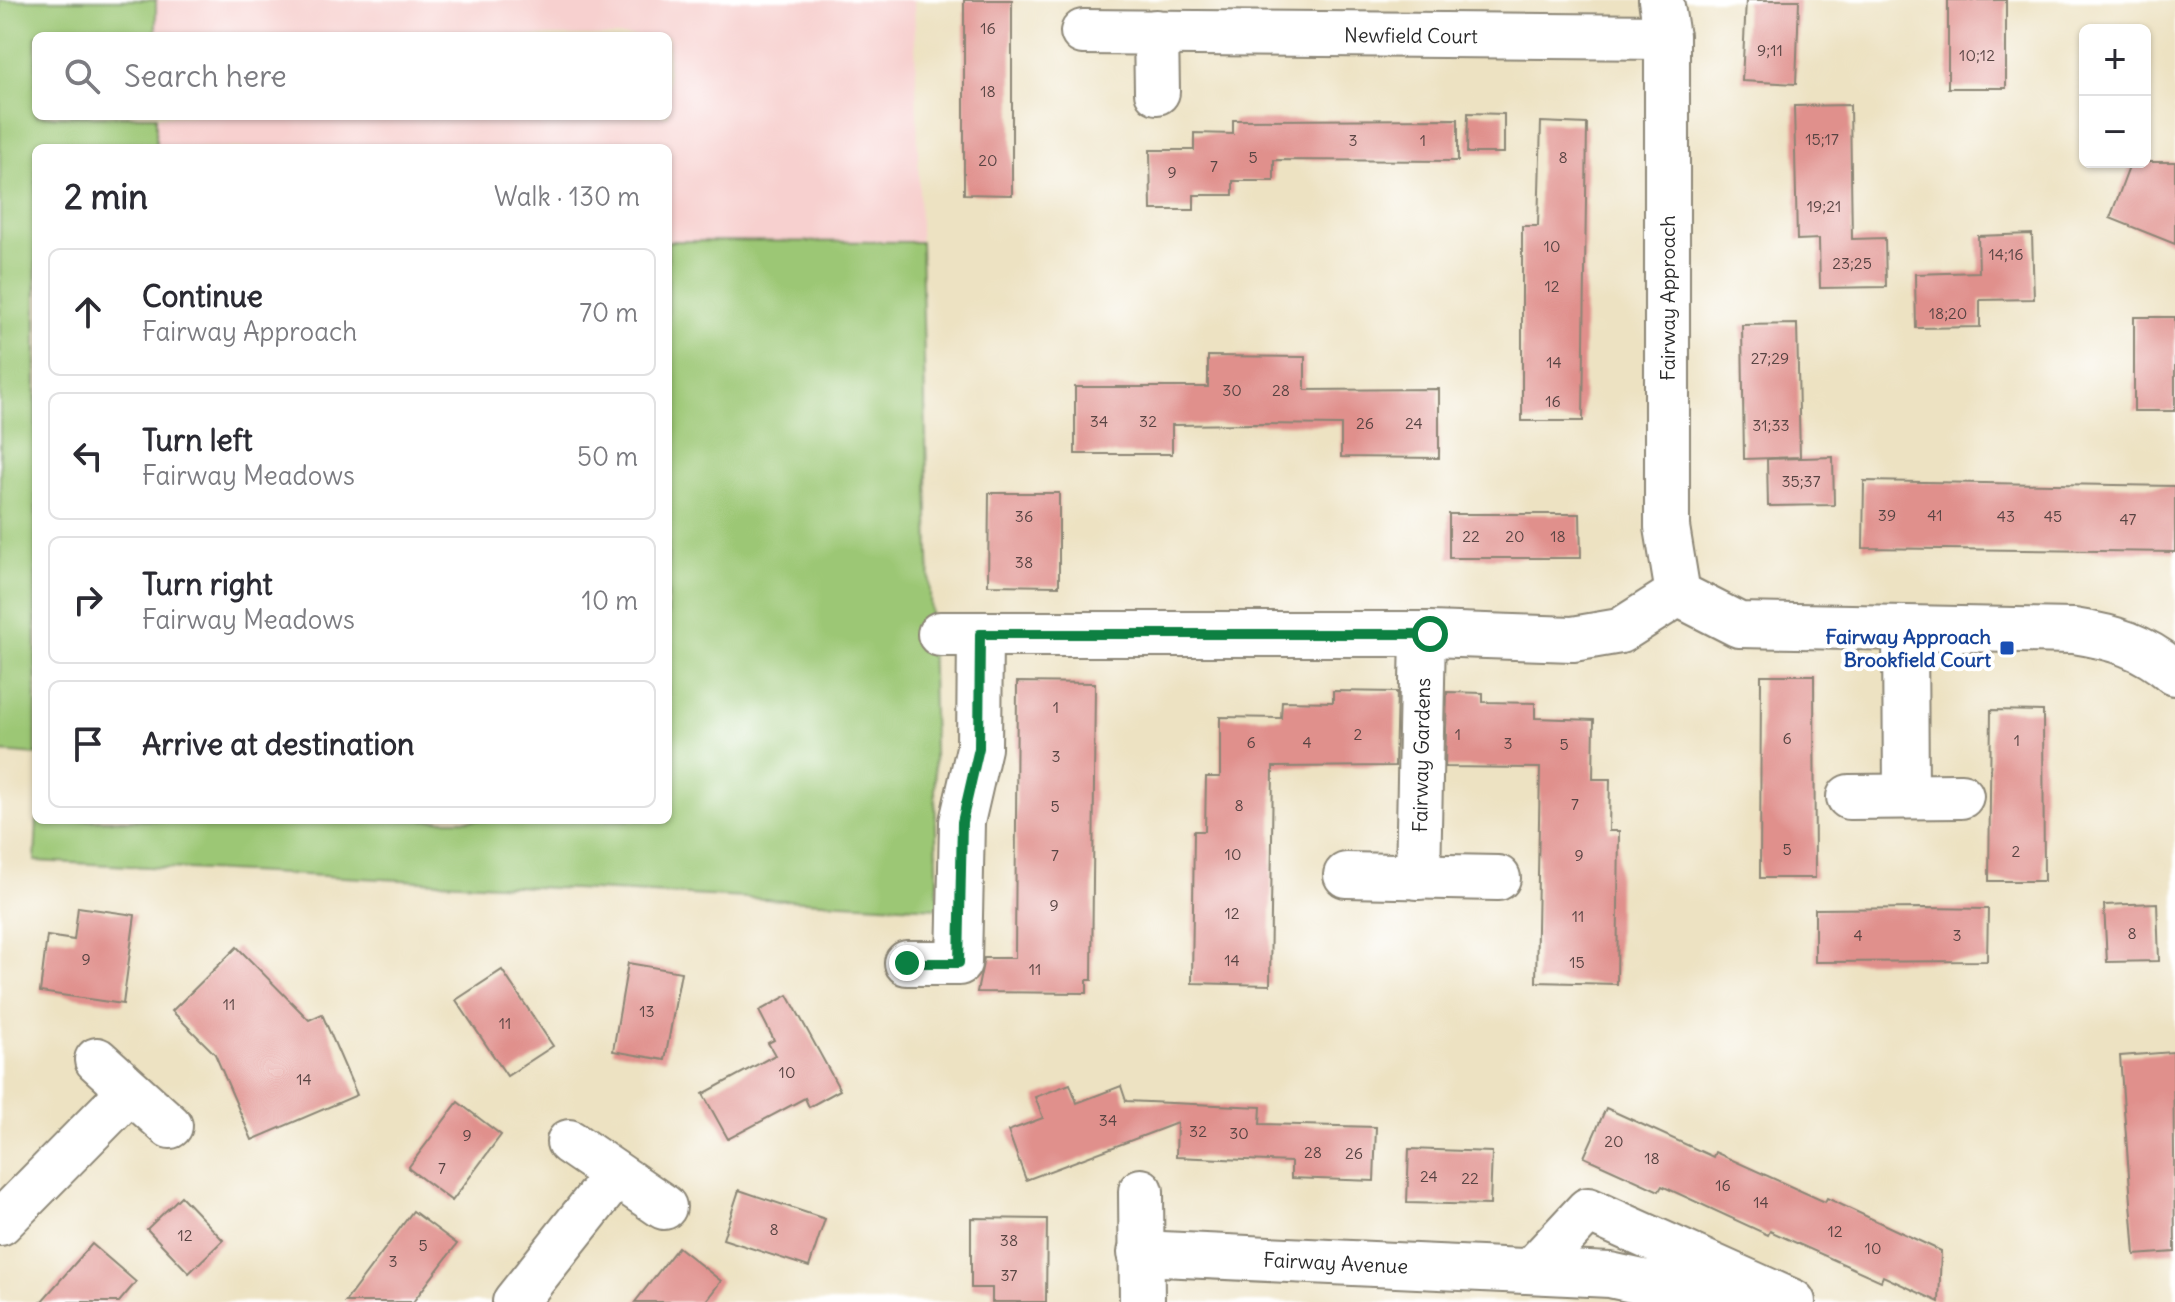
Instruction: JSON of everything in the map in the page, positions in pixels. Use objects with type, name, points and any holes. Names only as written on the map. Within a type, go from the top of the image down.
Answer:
[{"type":"street","name":"Newfield Court","points":[[1083,32],[1664,19]]},
{"type":"street","name":"Fairway Approach","points":[[1664,19],[1667,527],[1678,594]]},
{"type":"street","points":[[1156,32],[1157,92]]},
{"type":"street","points":[[907,963],[959,963],[962,822],[979,748],[960,634],[1423,634],[1573,639],[1620,631],[1678,594],[1739,625],[2074,631],[2135,644],[2175,673]]},
{"type":"street","points":[[1905,630],[1906,796]]},
{"type":"street","name":"Fairway Gardens","points":[[1418,877],[1423,634]]},
{"type":"street","points":[[1849,797],[1961,796]]},
{"type":"street","points":[[1346,875],[1498,878]]},
{"type":"street","points":[[97,1060],[170,1126]]},
{"type":"street","points":[[0,1223],[130,1091]]},
{"type":"street","points":[[569,1142],[664,1207]]},
{"type":"street","points":[[515,1302],[615,1176]]},
{"type":"street","points":[[1141,1191],[1142,1302]]},
{"type":"street","points":[[1531,1271],[1588,1210],[1793,1302]]},
{"type":"street","name":"Fairway Avenue","points":[[1140,1253],[1610,1275],[1734,1302]]},
{"type":"shaded area","points":[[0,0],[914,0],[938,908],[35,861],[37,824],[672,824],[672,144],[32,144],[32,755],[0,752]]},
{"type":"green space","points":[[0,0],[156,0],[156,32],[32,32],[32,120],[156,120],[156,144],[32,144],[32,755],[0,752]]},
{"type":"green space","points":[[672,241],[921,242],[938,908],[35,861],[37,824],[672,824]]},
{"type":"building","points":[[964,0],[1012,0],[1012,195],[964,194]]},
{"type":"building","points":[[1746,0],[1799,0],[1796,84],[1742,81]]},
{"type":"building","points":[[1948,0],[2006,0],[2006,88],[1948,88]]},
{"type":"building","points":[[1850,105],[1852,239],[1885,238],[1886,287],[1820,288],[1819,239],[1797,240],[1794,106]]},
{"type":"building","points":[[1468,113],[1504,114],[1504,153],[1467,153]]},
{"type":"building","points":[[1458,119],[1458,161],[1274,160],[1274,181],[1233,181],[1233,195],[1194,195],[1194,210],[1151,210],[1150,150],[1194,150],[1194,133],[1233,134],[1233,120]]},
{"type":"building","points":[[1541,122],[1587,124],[1583,421],[1522,421],[1522,226],[1538,226]]},
{"type":"building","points":[[2151,162],[2175,162],[2175,244],[2110,218],[2129,168],[2151,168]]},
{"type":"building","points":[[2032,234],[2034,299],[1980,300],[1980,327],[1916,328],[1915,274],[1979,272],[1978,236]]},
{"type":"building","points":[[2134,317],[2175,317],[2175,411],[2134,411]]},
{"type":"building","points":[[1797,324],[1800,457],[1744,459],[1742,325]]},
{"type":"building","points":[[1208,356],[1305,357],[1305,390],[1439,389],[1439,458],[1341,457],[1341,425],[1256,424],[1172,425],[1172,454],[1075,454],[1075,387],[1208,387]]},
{"type":"building","points":[[1833,457],[1834,505],[1768,506],[1767,459]]},
{"type":"building","points":[[1864,481],[2175,486],[2175,552],[1863,548]]},
{"type":"building","points":[[989,493],[1059,493],[1059,586],[988,585]]},
{"type":"building","points":[[1449,514],[1580,514],[1581,558],[1449,558]]},
{"type":"building","points":[[1761,675],[1814,675],[1815,878],[1760,878]]},
{"type":"building","points":[[1017,682],[1095,683],[1092,980],[1087,980],[1087,993],[977,992],[984,958],[1015,958]]},
{"type":"building","points":[[1333,691],[1397,692],[1395,766],[1273,767],[1270,985],[1192,983],[1194,831],[1205,831],[1206,777],[1220,777],[1220,717],[1281,718],[1282,701],[1333,702]]},
{"type":"building","points":[[1447,692],[1483,693],[1483,702],[1535,703],[1535,718],[1594,720],[1593,779],[1610,779],[1609,831],[1619,831],[1617,984],[1536,982],[1540,768],[1445,767]]},
{"type":"building","points":[[1991,710],[2043,711],[2044,881],[1989,881]]},
{"type":"building","points":[[2157,903],[2159,961],[2107,962],[2104,905]]},
{"type":"building","points":[[78,907],[135,915],[123,1004],[40,992],[47,936],[74,940]]},
{"type":"building","points":[[1815,909],[1988,909],[1987,961],[1815,962]]},
{"type":"building","points":[[237,947],[309,1020],[322,1014],[357,1095],[252,1140],[215,1054],[172,1011]]},
{"type":"building","points":[[628,963],[681,972],[665,1060],[613,1051]]},
{"type":"building","points":[[502,970],[553,1046],[507,1076],[456,1000]]},
{"type":"building","points":[[788,995],[840,1090],[809,1107],[805,1098],[728,1139],[703,1094],[775,1055],[768,1043],[774,1040],[759,1011]]},
{"type":"building","points":[[2173,1052],[2175,1252],[2135,1255],[2120,1056]]},
{"type":"building","points":[[1070,1084],[1077,1103],[1121,1086],[1126,1101],[1261,1107],[1260,1124],[1376,1127],[1374,1181],[1291,1178],[1291,1162],[1176,1157],[1177,1123],[1026,1180],[1008,1131],[1043,1118],[1035,1097]]},
{"type":"building","points":[[458,1102],[501,1135],[452,1201],[408,1168]]},
{"type":"building","points":[[1606,1108],[1713,1157],[1715,1152],[1825,1202],[1827,1198],[1941,1251],[1939,1302],[1883,1276],[1881,1281],[1770,1231],[1768,1235],[1662,1186],[1659,1191],[1584,1157]]},
{"type":"building","points":[[1409,1149],[1492,1152],[1490,1205],[1407,1203]]},
{"type":"building","points":[[739,1190],[825,1219],[809,1267],[723,1239]]},
{"type":"building","points":[[181,1196],[223,1240],[189,1273],[147,1229]]},
{"type":"building","points":[[413,1211],[457,1244],[413,1302],[345,1302]]},
{"type":"building","points":[[971,1218],[1047,1219],[1046,1302],[992,1302],[992,1288],[971,1288]]},
{"type":"building","points":[[92,1244],[136,1282],[119,1302],[41,1302]]},
{"type":"building","points":[[678,1247],[721,1281],[705,1302],[635,1302]]},
{"type":"place","name":"Fairway Approach Brookfield Court","points":[[2007,648]]},
{"type":"route","points":[[907,963],[959,963],[962,822],[979,748],[980,634],[1430,634]]}]
